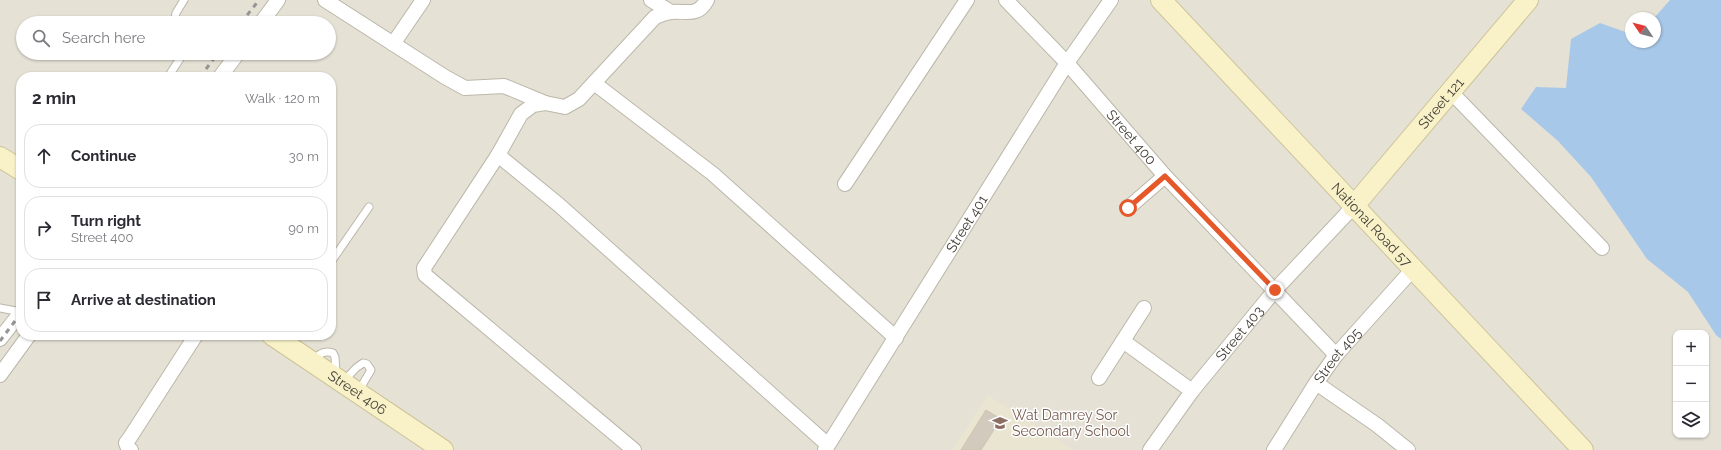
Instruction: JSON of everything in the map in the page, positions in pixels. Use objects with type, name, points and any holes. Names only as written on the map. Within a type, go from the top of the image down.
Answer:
[{"type":"main road","name":"National Road 57","points":[[1161,0],[1353,207],[1583,450]]},
{"type":"main road","name":"Street 121","points":[[1353,207],[1528,0]]},
{"type":"main road","points":[[0,157],[16,167]]},
{"type":"main road","name":"Street 406","points":[[282,340],[346,385],[443,450]]},
{"type":"street","points":[[266,16],[278,0]]},
{"type":"street","points":[[325,0],[445,77],[465,88],[504,86],[545,103],[565,107],[579,100],[655,17],[671,12],[693,13],[705,4],[707,0]]},
{"type":"street","points":[[393,44],[423,0]]},
{"type":"street","points":[[651,0],[671,12]]},
{"type":"street","points":[[845,184],[967,0]]},
{"type":"street","name":"Street 400","points":[[1006,0],[1067,64],[1165,176],[1336,355]]},
{"type":"street","name":"Street 401","points":[[827,447],[1067,64],[1111,0]]},
{"type":"street","points":[[224,72],[233,60]]},
{"type":"street","points":[[594,83],[713,174],[896,338]]},
{"type":"street","points":[[1451,92],[1602,248]]},
{"type":"street","points":[[545,103],[534,105],[521,114],[498,155],[424,268],[425,275],[634,450]]},
{"type":"street","points":[[498,155],[559,205],[827,447]]},
{"type":"street","points":[[1128,208],[1165,176]]},
{"type":"street","name":"Street 403","points":[[1150,450],[1192,392],[1275,290],[1353,207]]},
{"type":"street","name":"Street 405","points":[[1274,450],[1316,383],[1336,355],[1413,269]]},
{"type":"street","points":[[1099,378],[1144,308]]},
{"type":"street","points":[[0,339],[16,318]]},
{"type":"street","points":[[0,375],[25,340]]},
{"type":"street","points":[[131,450],[128,448],[126,443],[193,340]]},
{"type":"street","points":[[1122,341],[1192,392]]},
{"type":"street","points":[[1316,383],[1377,424],[1408,450]]},
{"type":"lane","points":[[175,16],[184,0]]},
{"type":"lane","points":[[171,72],[179,60]]},
{"type":"lane","points":[[336,255],[369,206]]},
{"type":"lane","points":[[0,308],[16,311]]},
{"type":"shaded area","points":[[0,0],[1721,0],[1721,450],[0,450]]},
{"type":"shaded area","name":"Wat Damrey Sor Secondary School","points":[[988,395],[1073,450],[952,450]]},
{"type":"water","points":[[1670,0],[1721,0],[1721,339],[1716,335],[1688,292],[1647,259],[1591,177],[1558,141],[1521,109],[1536,87],[1566,88],[1571,39],[1600,23],[1625,32],[1625,48],[1661,48],[1661,12],[1659,12]]},
{"type":"building","points":[[986,410],[1001,419],[981,450],[961,450]]},
{"type":"railway","points":[[246,16],[259,0]]},
{"type":"railway","points":[[204,72],[213,60]]},
{"type":"railway","points":[[0,341],[16,320]]},
{"type":"place","name":"Wat Damrey Sor Secondary School","points":[[1000,423]]},
{"type":"route","points":[[1128,208],[1165,176],[1275,290]]}]
